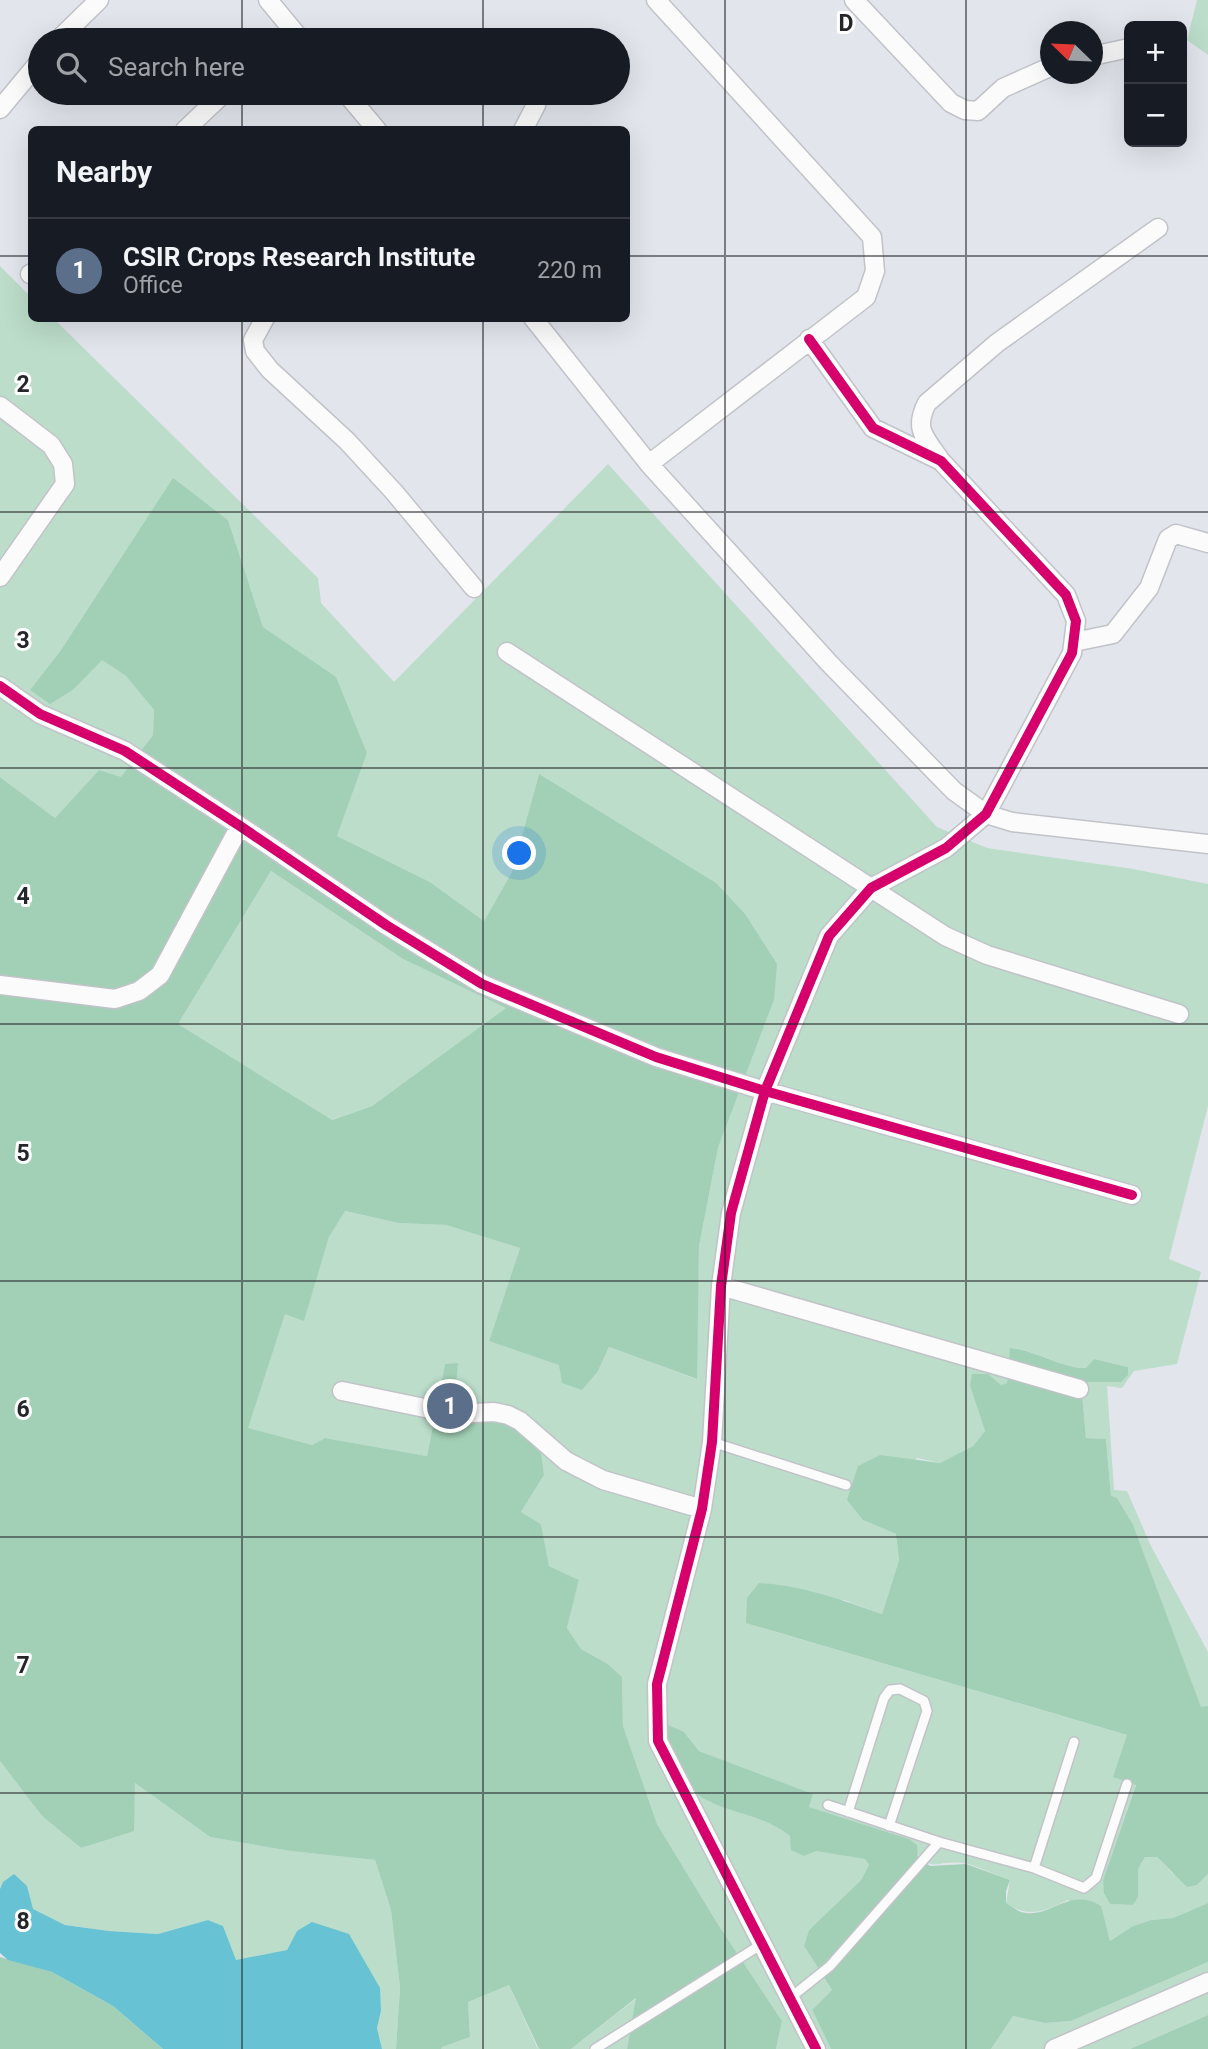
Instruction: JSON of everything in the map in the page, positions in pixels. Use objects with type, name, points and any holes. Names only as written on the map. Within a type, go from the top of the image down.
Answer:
[{"type":"street","points":[[70,28],[99,0]]},
{"type":"street","points":[[268,0],[285,28]]},
{"type":"street","points":[[649,464],[866,297],[875,271],[872,237],[656,0]]},
{"type":"street","points":[[854,0],[951,103],[965,110],[978,111],[1003,88],[1040,72]]},
{"type":"street","points":[[1103,53],[1124,49]]},
{"type":"street","points":[[0,109],[28,75]]},
{"type":"street","points":[[189,126],[211,105]]},
{"type":"street","points":[[356,105],[374,126]]},
{"type":"street","points":[[525,126],[536,105]]},
{"type":"street","points":[[816,2049],[658,1741],[657,1684],[702,1509],[712,1442],[721,1286],[731,1213],[765,1091],[829,936],[871,888],[946,848],[986,814],[1072,653],[1076,621],[1066,595],[941,461],[921,433],[920,416],[927,403],[997,343],[1158,228]]},
{"type":"street","points":[[262,322],[253,340],[254,351],[356,451],[474,588]]},
{"type":"street","points":[[536,322],[649,464],[865,700],[954,791],[986,814],[1012,822],[1208,844]]},
{"type":"street","points":[[809,339],[873,428],[941,461]]},
{"type":"street","points":[[0,406],[51,445],[64,464],[65,484],[0,577]]},
{"type":"street","points":[[1073,642],[1113,634],[1149,588],[1168,539],[1176,534],[1208,543]]},
{"type":"street","points":[[507,652],[945,936],[986,955],[1179,1014]]},
{"type":"street","points":[[0,687],[40,714],[125,751],[386,925],[482,984],[656,1057],[765,1091],[1132,1195]]},
{"type":"street","points":[[0,985],[115,999],[139,991],[160,975],[240,826]]},
{"type":"street","points":[[721,1286],[1079,1389]]},
{"type":"street","points":[[342,1391],[454,1414],[494,1412],[508,1415],[520,1421],[566,1461],[603,1480],[702,1509]]},
{"type":"street","points":[[1054,2049],[1208,1982]]},
{"type":"lane","points":[[712,1442],[846,1485]]},
{"type":"lane","points":[[848,1812],[884,1698],[890,1690],[900,1689],[924,1701],[927,1711],[889,1826]]},
{"type":"lane","points":[[1034,1868],[1074,1742]]},
{"type":"lane","points":[[828,1805],[939,1842],[1034,1868],[1084,1888],[1096,1878],[1127,1784]]},
{"type":"lane","points":[[790,1998],[830,1966],[939,1842]]},
{"type":"lane","points":[[595,2049],[762,1944]]},
{"type":"green space","points":[[1197,0],[1208,0],[1208,55],[1187,40]]},
{"type":"green space","points":[[0,266],[28,294],[28,322],[57,322],[318,578],[321,603],[394,682],[608,464],[937,827],[987,848],[1133,869],[1208,884],[1208,1106],[1169,1259],[1201,1272],[1177,1364],[1134,1371],[1122,1388],[1107,1386],[1114,1490],[1127,1491],[1151,1546],[1208,1652],[1208,1706],[1201,1708],[1111,1496],[1106,1439],[1086,1438],[1081,1382],[1121,1382],[1128,1367],[1094,1359],[1086,1368],[1076,1367],[1011,1348],[1007,1383],[1001,1386],[970,1386],[985,1431],[973,1446],[940,1463],[917,1458],[863,1520],[896,1534],[899,1560],[882,1614],[844,1600],[762,1628],[1127,1735],[1136,1784],[1103,1880],[1110,1904],[1133,1905],[1138,1869],[1145,1857],[1157,1857],[1172,1873],[1197,1885],[1208,1874],[1208,1903],[1173,1918],[1151,1920],[1133,1926],[1110,1941],[1105,1925],[1068,1900],[1038,1911],[1015,1908],[1006,1904],[1010,1880],[968,1864],[928,1863],[916,1852],[909,1839],[808,1807],[813,1794],[699,1751],[684,1732],[709,1802],[776,1825],[790,1836],[804,1856],[816,1850],[865,1859],[869,1865],[861,1880],[809,1930],[804,1946],[832,1990],[812,2010],[831,2049],[776,2049],[782,2021],[719,1926],[657,1824],[623,1726],[622,1677],[608,1664],[581,1649],[567,1628],[579,1580],[549,1566],[541,1524],[521,1512],[544,1475],[465,1419],[455,1397],[457,1364],[445,1364],[427,1456],[325,1438],[312,1445],[247,1429],[285,1313],[304,1320],[329,1237],[344,1211],[398,1223],[446,1225],[520,1248],[489,1341],[598,1371],[609,1347],[696,1379],[699,1246],[718,1148],[774,1000],[539,774],[512,872],[484,921],[430,882],[337,836],[367,753],[336,678],[263,627],[228,520],[173,479],[61,650],[30,690],[74,689],[101,659],[126,676],[154,710],[153,735],[121,778],[99,770],[55,818],[0,777]]},
{"type":"green space","points":[[173,478],[228,520],[263,627],[336,677],[367,753],[337,836],[430,882],[484,921],[512,872],[539,774],[716,883],[745,914],[777,964],[774,1000],[718,1148],[699,1246],[697,1379],[609,1347],[598,1371],[582,1390],[562,1383],[559,1365],[489,1341],[520,1248],[446,1225],[398,1223],[345,1211],[329,1237],[304,1321],[285,1314],[248,1428],[312,1445],[325,1438],[427,1456],[445,1364],[458,1363],[455,1397],[465,1419],[503,1422],[540,1447],[544,1475],[521,1512],[541,1524],[549,1566],[579,1580],[567,1628],[581,1649],[608,1664],[622,1677],[623,1726],[657,1824],[719,1926],[782,2021],[776,2049],[627,2049],[636,1998],[571,2049],[540,2049],[509,1985],[468,2002],[470,2037],[441,2049],[396,2049],[400,1988],[391,1910],[375,1860],[290,1851],[210,1837],[135,1783],[134,1831],[81,1848],[42,1816],[0,1761],[0,777],[55,818],[99,770],[121,777],[153,735],[154,710],[126,676],[102,660],[74,689],[50,704],[30,690],[61,650]],"holes":[[[271,871],[403,959],[506,1008],[372,1106],[332,1120],[178,1024]]]},
{"type":"green space","points":[[271,871],[403,959],[507,1008],[372,1106],[331,1120],[178,1024]]},
{"type":"green space","points":[[1010,1348],[1076,1367],[1086,1368],[1094,1359],[1128,1367],[1128,1375],[1121,1382],[1081,1382],[1086,1438],[1106,1439],[1111,1496],[1117,1498],[1133,1525],[1201,1707],[1208,1706],[1208,1874],[1197,1885],[1187,1887],[1157,1857],[1145,1857],[1138,1869],[1138,1897],[1133,1905],[1110,1904],[1104,1893],[1103,1880],[1136,1785],[1113,1777],[1127,1735],[746,1623],[747,1598],[759,1583],[806,1590],[882,1614],[899,1560],[896,1534],[863,1520],[847,1500],[858,1466],[880,1455],[940,1463],[973,1446],[985,1431],[970,1386],[972,1374],[988,1374],[1001,1385],[1007,1383]]},
{"type":"green space","points":[[668,1725],[684,1732],[699,1751],[813,1794],[809,1807],[909,1839],[917,1845],[918,1858],[930,1866],[966,1864],[1010,1880],[1006,1903],[1021,1912],[1042,1912],[1069,1901],[1089,1901],[1101,1906],[1110,1941],[1133,1926],[1151,1920],[1173,1918],[1208,1903],[1208,1962],[1071,2021],[1045,2023],[1013,2016],[991,2049],[831,2049],[812,2010],[832,1990],[804,1946],[809,1930],[861,1880],[869,1865],[865,1859],[816,1851],[804,1856],[791,1850],[790,1836],[778,1828],[724,1808],[698,1795],[683,1781],[677,1768],[663,1731]]},
{"type":"green space","points":[[0,1761],[42,1816],[81,1848],[97,1842],[135,1783],[210,1837],[290,1851],[375,1860],[391,1910],[400,1988],[396,2049],[382,2049],[377,2028],[381,2011],[297,1931],[287,1950],[236,1961],[223,1926],[208,1920],[158,1934],[65,1925],[32,1909],[27,1886],[3,1882],[0,1889]]},
{"type":"green space","points":[[0,1957],[52,1972],[113,2006],[163,2049],[0,2049]]},
{"type":"green space","points":[[1208,1962],[1208,2015],[1130,2049],[991,2049],[1013,2016],[1045,2023],[1071,2021]]},
{"type":"green space","points":[[509,1985],[540,2049],[441,2049],[470,2037],[468,2002]]},
{"type":"green space","points":[[637,1998],[627,2049],[571,2049]]},
{"type":"green space","points":[[1208,2015],[1208,2049],[1130,2049]]},
{"type":"water","points":[[14,1874],[27,1886],[33,1909],[65,1925],[158,1934],[208,1920],[223,1926],[236,1960],[287,1950],[297,1931],[312,1922],[349,1934],[380,1988],[381,2011],[377,2028],[382,2049],[163,2049],[113,2006],[52,1972],[8,1960],[0,1953],[0,1889],[3,1882]]},
{"type":"cycle path","points":[[809,339],[873,428],[941,461],[1066,595],[1076,621],[1072,653],[986,814],[946,848],[871,888],[829,936],[765,1091],[731,1213],[721,1286],[712,1442],[702,1509],[657,1684],[658,1741],[816,2049]]},
{"type":"cycle path","points":[[0,686],[40,714],[125,751],[386,925],[482,984],[656,1057],[765,1091],[1132,1195]]},
{"type":"place","name":"CSIR Crops Research Institute","points":[[450,1406]]}]
